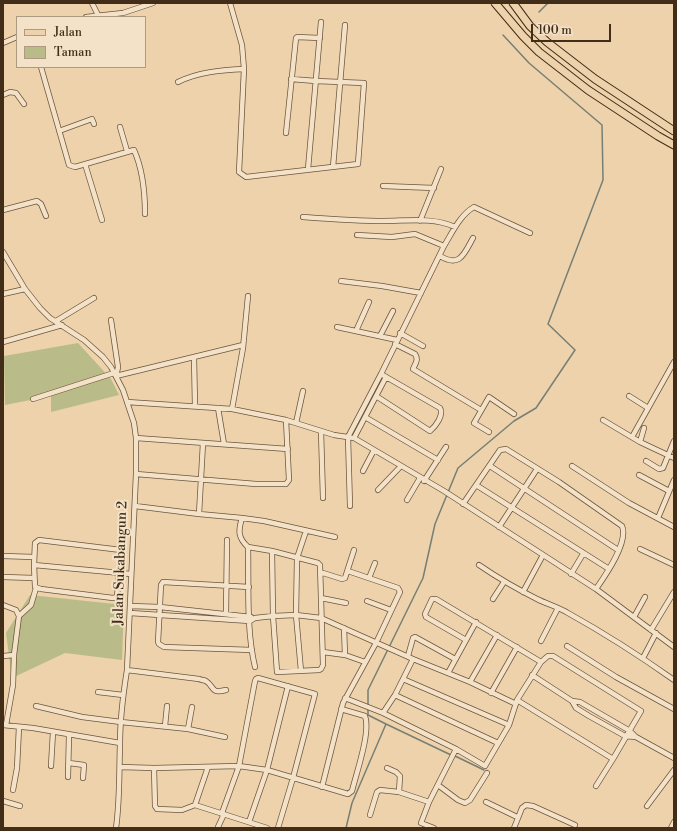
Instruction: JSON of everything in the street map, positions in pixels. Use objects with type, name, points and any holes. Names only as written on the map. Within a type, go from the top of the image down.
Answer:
[{"type":"main road","points":[[495,3],[523,36],[539,52],[588,90],[674,145]]},
{"type":"main road","points":[[513,3],[530,26],[547,42],[595,79],[674,131]]},
{"type":"street","points":[[92,3],[98,15]]},
{"type":"street","points":[[92,16],[124,13],[153,3]]},
{"type":"street","points":[[230,3],[242,45],[244,69],[239,172],[246,176],[359,163],[364,83],[291,79]]},
{"type":"street","points":[[308,169],[321,22]]},
{"type":"street","points":[[333,167],[345,25]]},
{"type":"street","points":[[3,43],[16,38]]},
{"type":"street","points":[[286,133],[296,38],[320,38]]},
{"type":"street","points":[[41,68],[69,165],[75,166],[85,164],[127,151],[134,151],[145,188],[145,214]]},
{"type":"street","points":[[178,82],[195,75],[244,69]]},
{"type":"street","points":[[3,95],[10,92],[16,93],[24,104]]},
{"type":"street","points":[[59,131],[92,119],[94,124]]},
{"type":"street","points":[[120,127],[127,151]]},
{"type":"street","points":[[85,164],[102,220]]},
{"type":"street","points":[[420,221],[441,169]]},
{"type":"street","points":[[383,186],[434,188]]},
{"type":"street","points":[[3,210],[37,201],[46,216]]},
{"type":"street","points":[[350,506],[348,437],[455,227],[474,207],[530,233]]},
{"type":"street","points":[[303,217],[420,221],[444,223],[455,227]]},
{"type":"street","points":[[357,235],[392,237],[415,234],[444,246]]},
{"type":"street","points":[[440,256],[450,261],[457,261],[463,256],[473,238]]},
{"type":"street","name":"Jalan Sukabangun 2","points":[[3,252],[25,289],[40,308],[56,322],[84,340],[111,367],[128,402],[134,423],[136,438],[136,474],[130,613],[127,670],[123,694],[121,722],[116,828]]},
{"type":"street","points":[[341,281],[382,286],[421,294]]},
{"type":"street","points":[[3,294],[25,289]]},
{"type":"street","points":[[232,409],[243,345],[248,296]]},
{"type":"street","points":[[56,322],[94,298]]},
{"type":"street","points":[[356,331],[369,302]]},
{"type":"street","points":[[380,336],[393,311]]},
{"type":"street","points":[[112,320],[118,369],[116,375]]},
{"type":"street","points":[[3,342],[62,325]]},
{"type":"street","points":[[337,327],[380,336],[396,342],[415,354],[417,357],[413,369],[481,410]]},
{"type":"street","points":[[400,333],[423,346]]},
{"type":"street","points":[[34,399],[116,375],[243,345]]},
{"type":"street","points":[[194,357],[195,406]]},
{"type":"street","points":[[632,437],[674,362]]},
{"type":"street","points":[[376,396],[430,431],[440,418],[440,408],[381,374]]},
{"type":"street","points":[[354,438],[386,377]]},
{"type":"street","points":[[296,423],[303,391]]},
{"type":"street","points":[[629,396],[648,408]]},
{"type":"street","points":[[489,432],[474,423],[489,398],[514,414]]},
{"type":"street","points":[[128,402],[232,409],[286,420],[334,435],[354,438],[444,491],[596,589],[674,647]]},
{"type":"street","points":[[218,408],[224,444]]},
{"type":"street","points":[[365,417],[438,460]]},
{"type":"street","points":[[136,474],[256,484],[286,484],[289,480],[286,420]]},
{"type":"street","points":[[603,420],[640,442],[674,458]]},
{"type":"street","points":[[640,442],[644,428]]},
{"type":"street","points":[[321,431],[323,498]]},
{"type":"street","points":[[136,438],[288,449]]},
{"type":"street","points":[[646,461],[661,469],[664,468],[674,441]]},
{"type":"street","points":[[199,514],[203,443]]},
{"type":"street","points":[[407,500],[438,460],[446,447]]},
{"type":"street","points":[[463,504],[500,450],[504,448],[559,482],[622,526],[624,534],[618,550],[609,570],[596,589]]},
{"type":"street","points":[[363,471],[374,450]]},
{"type":"street","points":[[378,490],[401,466]]},
{"type":"street","points":[[490,466],[618,550]]},
{"type":"street","points":[[572,466],[630,503],[674,527]]},
{"type":"street","points":[[499,527],[537,469]]},
{"type":"street","points":[[639,475],[670,491]]},
{"type":"street","points":[[658,518],[674,480]]},
{"type":"street","points":[[476,485],[609,570]]},
{"type":"street","points":[[134,506],[264,521],[334,537]]},
{"type":"street","points":[[242,518],[238,533],[248,547],[272,551],[318,563],[320,565],[323,652],[323,665],[321,669],[277,672],[273,616],[272,551]]},
{"type":"street","points":[[301,671],[296,616],[297,558],[306,531]]},
{"type":"street","points":[[19,616],[31,605],[36,588],[34,585],[34,556],[35,543],[38,540],[132,551]]},
{"type":"street","points":[[226,619],[227,540]]},
{"type":"street","points":[[248,547],[250,618],[252,650],[255,667]]},
{"type":"street","points":[[36,588],[115,598],[118,595],[121,550]]},
{"type":"street","points":[[320,572],[342,579],[345,578],[354,550]]},
{"type":"street","points":[[640,550],[674,565]]},
{"type":"street","points":[[572,574],[583,554]]},
{"type":"street","points":[[523,592],[543,555]]},
{"type":"street","points":[[3,556],[34,556]]},
{"type":"street","points":[[370,578],[375,563]]},
{"type":"street","points":[[34,565],[131,574]]},
{"type":"street","points":[[479,565],[504,582],[558,608],[601,632],[643,658],[674,680]]},
{"type":"street","points":[[322,787],[341,709],[365,662],[378,643],[400,592],[399,589],[348,571]]},
{"type":"street","points":[[3,577],[34,578]]},
{"type":"street","points":[[249,587],[163,582],[161,585],[158,642],[161,646],[252,650]]},
{"type":"street","points":[[493,599],[504,582]]},
{"type":"street","points":[[651,630],[674,592]]},
{"type":"street","points":[[634,617],[645,597]]},
{"type":"street","points":[[321,598],[346,603]]},
{"type":"street","points":[[466,640],[426,617],[425,614],[432,599],[436,599],[476,622],[541,662]]},
{"type":"street","points":[[367,601],[391,610]]},
{"type":"street","points":[[3,605],[16,610],[19,616],[14,655],[13,684],[5,725],[120,743]]},
{"type":"street","points":[[130,606],[226,613],[250,618]]},
{"type":"street","points":[[540,642],[558,608]]},
{"type":"street","points":[[130,613],[226,619],[273,616],[321,618],[413,659],[470,682],[491,693],[516,702],[613,759]]},
{"type":"street","points":[[448,673],[476,622]]},
{"type":"street","points":[[344,628],[345,655]]},
{"type":"street","points":[[643,658],[656,633]]},
{"type":"street","points":[[470,682],[497,635]]},
{"type":"street","points":[[407,656],[413,638],[415,638],[455,659]]},
{"type":"street","points":[[567,646],[623,681],[674,709]]},
{"type":"street","points":[[491,693],[517,647]]},
{"type":"street","points":[[323,652],[345,655],[365,662]]},
{"type":"street","points":[[3,656],[14,655]]},
{"type":"street","points":[[347,698],[384,713],[454,754],[485,766],[509,725],[516,702],[532,675],[541,662],[548,656],[553,656],[641,711],[596,786]]},
{"type":"street","points":[[384,713],[413,659]]},
{"type":"street","points":[[127,670],[199,679],[206,681],[215,691],[220,692],[226,690]]},
{"type":"street","points":[[532,675],[572,701],[580,702],[630,731],[636,737],[674,758]]},
{"type":"street","points":[[218,827],[239,766],[256,679],[258,678],[315,694],[278,828]]},
{"type":"street","points":[[403,679],[509,725]]},
{"type":"street","points":[[249,822],[267,770],[288,686]]},
{"type":"street","points":[[98,692],[123,694]]},
{"type":"street","points":[[395,695],[498,743]]},
{"type":"street","points":[[572,701],[576,708],[625,736],[636,737]]},
{"type":"street","points":[[36,706],[82,717],[188,729],[225,737]]},
{"type":"street","points":[[165,726],[167,706]]},
{"type":"street","points":[[188,729],[192,707]]},
{"type":"street","points":[[120,766],[154,768],[239,766],[267,770],[346,794],[350,793],[365,738],[365,716],[341,709]]},
{"type":"street","points":[[597,720],[601,715]]},
{"type":"street","points":[[13,790],[17,768],[19,727]]},
{"type":"street","points":[[51,766],[53,732]]},
{"type":"street","points":[[68,777],[69,735]]},
{"type":"street","points":[[434,828],[420,826],[429,802],[454,754]]},
{"type":"street","points":[[68,763],[84,765],[83,778]]},
{"type":"street","points":[[195,805],[208,767]]},
{"type":"street","points":[[154,768],[156,808],[182,810],[195,805],[267,828]]},
{"type":"street","points":[[387,768],[400,776],[399,792]]},
{"type":"street","points":[[647,806],[674,770]]},
{"type":"street","points":[[438,785],[458,800],[465,802],[470,800],[487,773]]},
{"type":"street","points":[[370,815],[378,791],[382,790],[399,792],[429,802]]},
{"type":"street","points":[[3,801],[20,806]]},
{"type":"street","points":[[486,802],[518,817]]},
{"type":"street","points":[[514,828],[524,806],[528,805],[575,825]]},
{"type":"street","points":[[671,828],[674,822]]},
{"type":"green space","points":[[78,343],[111,379],[119,395],[51,412],[51,396],[5,405],[4,356]]},
{"type":"green space","points":[[30,595],[124,605],[122,660],[65,653],[12,678],[6,633]]},
{"type":"waterway","points":[[539,12],[548,3]]},
{"type":"waterway","points":[[368,705],[368,690],[423,578],[435,524],[458,468],[514,421],[536,408],[575,350],[548,324],[603,180],[602,125],[529,63],[503,35]]},
{"type":"waterway","points":[[346,828],[352,803],[386,724],[368,715],[368,709]]},
{"type":"waterway","points":[[386,724],[451,755]]},
{"type":"waterway","points":[[455,756],[484,770]]}]
